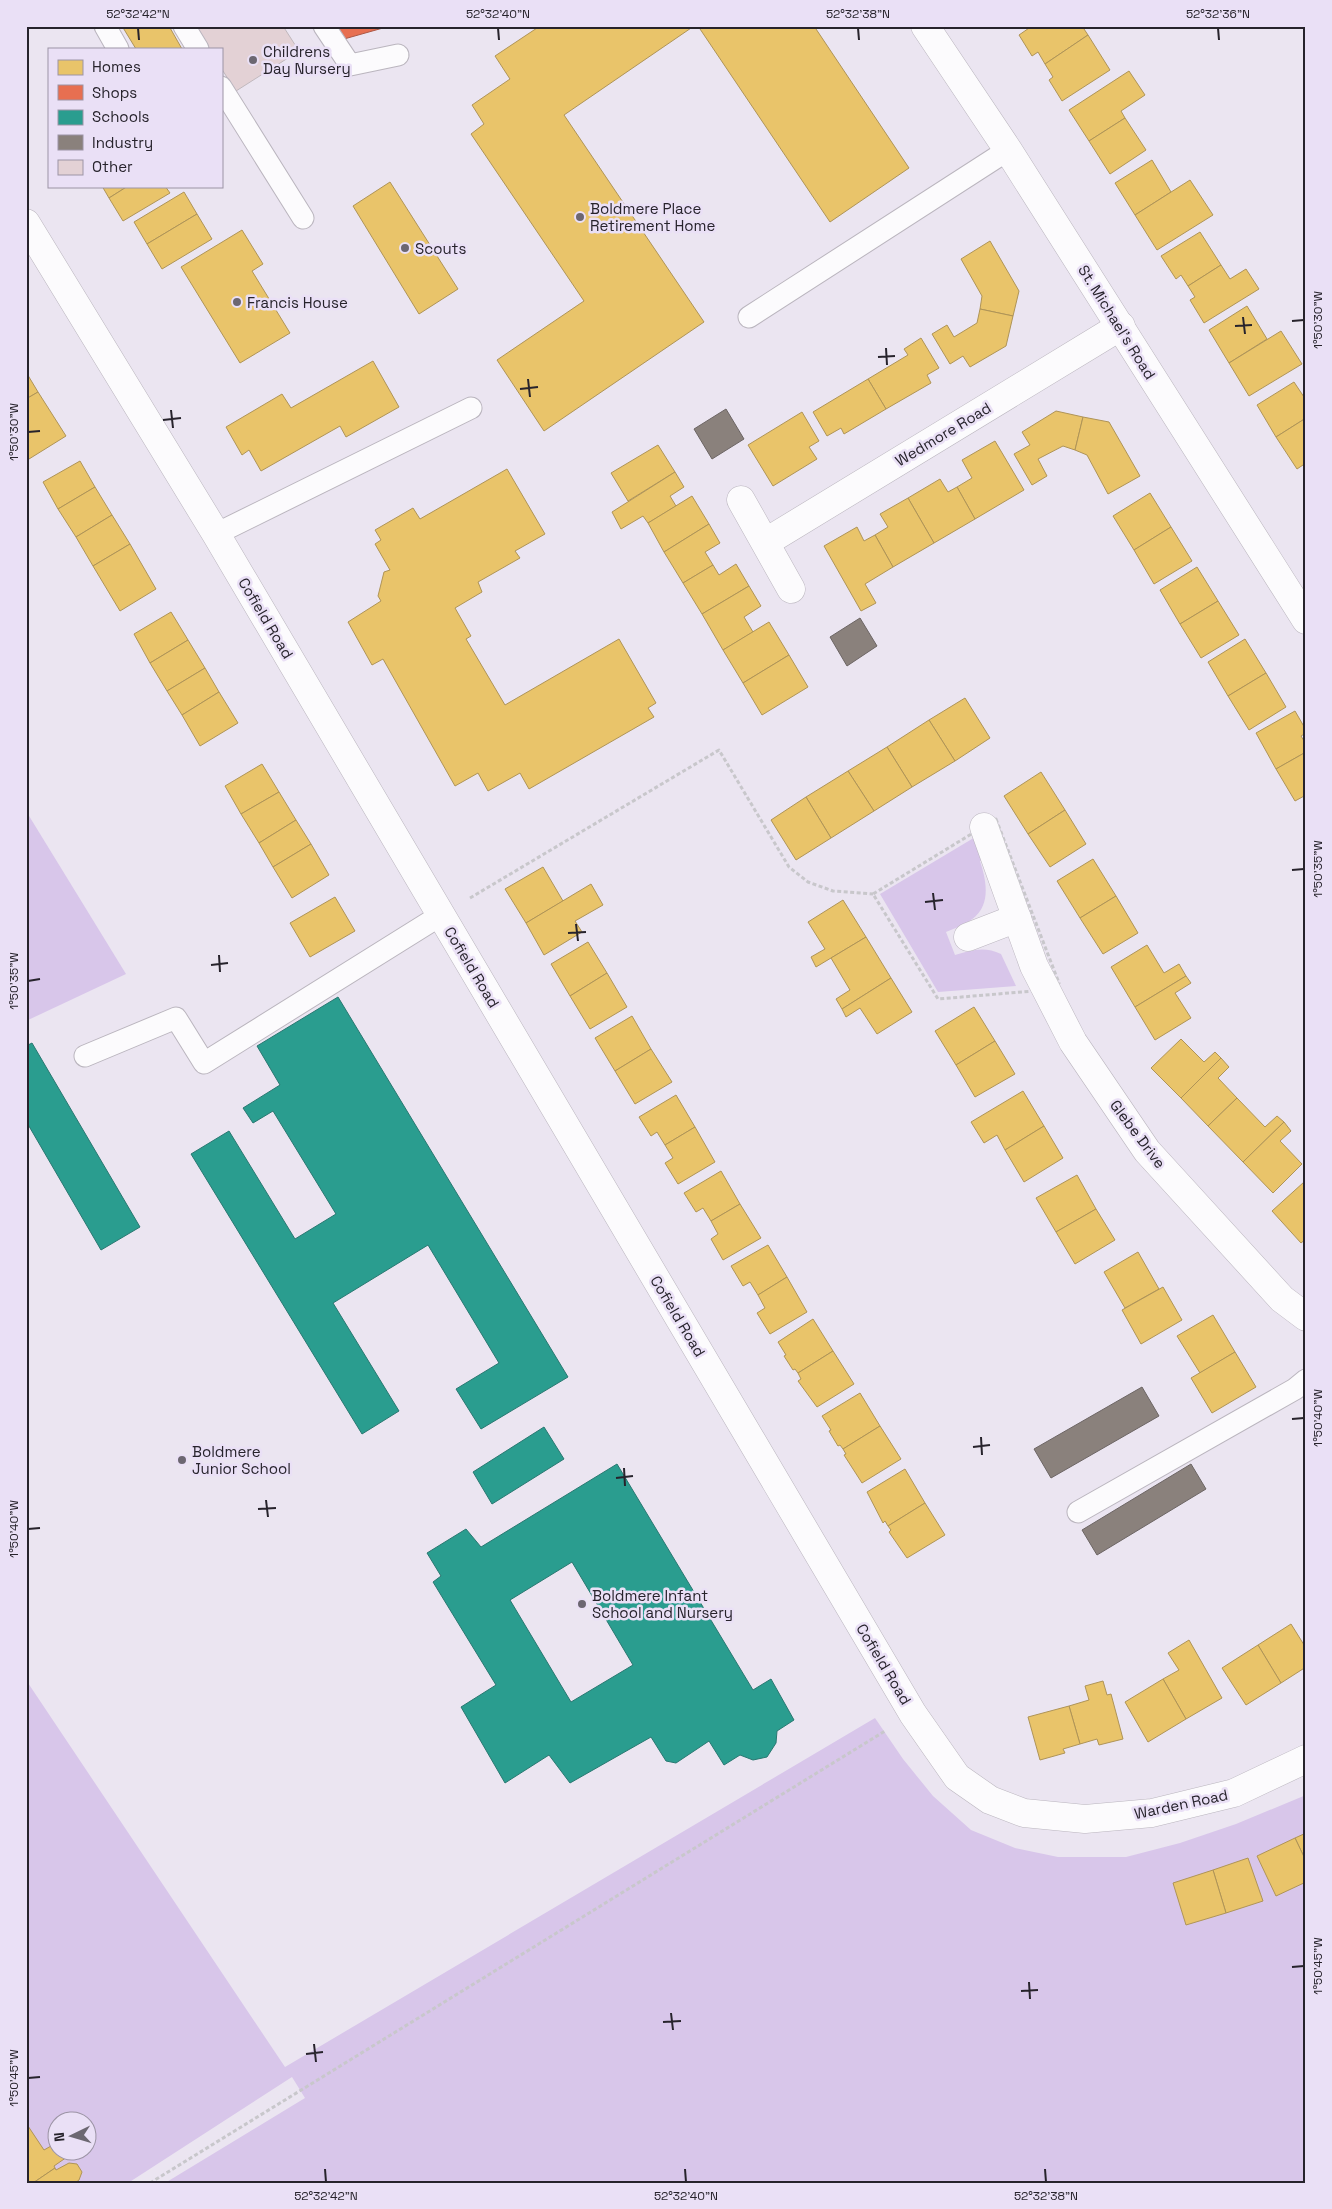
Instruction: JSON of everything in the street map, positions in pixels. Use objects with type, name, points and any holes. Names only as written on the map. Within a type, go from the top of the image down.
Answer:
[{"type":"street","name":"St. Michael's Road","points":[[925,26],[1008,150],[1121,326],[1306,620]]},
{"type":"street","name":"Cofield Road","points":[[26,223],[216,534],[913,1714]]},
{"type":"street","name":"Wedmore Road","points":[[766,542],[1121,326]]},
{"type":"street","points":[[741,500],[791,589]]},
{"type":"street","name":"Glebe Drive","points":[[984,827],[1034,966],[1073,1042],[1147,1152],[1282,1299],[1306,1317]]},
{"type":"street","points":[[968,937],[1017,918]]},
{"type":"street","name":"Warden Road","points":[[913,1714],[957,1777],[990,1800],[1024,1813],[1085,1819],[1152,1813],[1234,1793],[1306,1759]]},
{"type":"lane","points":[[105,26],[117,48]]},
{"type":"lane","points":[[184,26],[197,48]]},
{"type":"lane","points":[[324,26],[350,65],[398,55]]},
{"type":"lane","points":[[222,88],[303,218]]},
{"type":"lane","points":[[749,317],[1008,150]]},
{"type":"lane","points":[[216,534],[471,408]]},
{"type":"lane","points":[[85,1056],[176,1018],[204,1063],[441,915]]},
{"type":"lane","points":[[1078,1512],[1295,1389],[1306,1380]]},
{"type":"path","points":[[441,915],[719,750],[789,867],[808,882],[833,890],[873,894]]},
{"type":"path","points":[[150,2183],[913,1714]]},
{"type":"shaded area","points":[[26,811],[126,974],[26,1021]]},
{"type":"shaded area","points":[[992,827],[1003,851],[980,861],[986,886],[986,894],[981,910],[976,916],[965,923],[946,932],[955,955],[984,949],[1001,954],[1016,986],[938,992],[880,894]]},
{"type":"shaded area","points":[[26,1680],[285,2067],[875,1718],[903,1759],[933,1796],[971,1830],[1015,1848],[1058,1857],[1126,1857],[1180,1843],[1236,1824],[1306,1795],[1306,2183],[165,2183],[305,2098],[292,2077],[128,2183],[26,2183]]},
{"type":"building: Homes","points":[[122,26],[169,26],[181,48],[135,48]]},
{"type":"building: Homes","name":"Boldmere Place Retirement Home","points":[[540,26],[694,26],[564,115],[704,322],[544,431],[497,360],[584,301],[471,134],[484,124],[472,105],[510,79],[495,56]]},
{"type":"building: Homes","points":[[698,26],[814,26],[909,168],[830,222]]},
{"type":"building: Homes","points":[[1032,26],[1082,26],[1088,35],[1045,64],[1038,52],[1032,56],[1019,35]]},
{"type":"building: Homes","points":[[1088,35],[1110,70],[1062,101],[1049,80],[1053,77],[1045,64]]},
{"type":"building: Homes","points":[[1129,71],[1145,95],[1121,111],[1125,118],[1089,141],[1069,110]]},
{"type":"building: Homes","points":[[1125,118],[1146,150],[1110,174],[1089,141]]},
{"type":"building: Homes","points":[[1152,160],[1171,192],[1135,215],[1115,183]]},
{"type":"building: Homes","points":[[1190,180],[1213,215],[1157,250],[1135,215]]},
{"type":"building: Homes","name":"Scouts","points":[[390,182],[458,289],[419,314],[353,206]]},
{"type":"building: Homes","points":[[103,188],[125,188],[109,198]]},
{"type":"building: Homes","points":[[125,188],[166,188],[170,193],[123,221],[109,198]]},
{"type":"building: Homes","points":[[184,192],[197,214],[147,244],[134,222]]},
{"type":"building: Homes","points":[[197,214],[212,239],[162,269],[147,244]]},
{"type":"building: Homes","name":"Francis House","points":[[242,230],[263,264],[252,271],[290,333],[240,363],[181,267]]},
{"type":"building: Homes","points":[[1200,232],[1221,265],[1188,286],[1181,275],[1176,279],[1161,256]]},
{"type":"building: Homes","points":[[990,241],[1019,291],[1013,316],[980,309],[982,296],[961,259]]},
{"type":"building: Homes","points":[[1221,265],[1230,279],[1246,269],[1259,289],[1204,323],[1190,300],[1195,297],[1188,286]]},
{"type":"building: Homes","points":[[1247,306],[1267,339],[1229,363],[1209,330]]},
{"type":"building: Homes","points":[[980,309],[1013,316],[1006,346],[970,367],[963,356],[950,364],[932,334],[947,325],[954,337],[977,323]]},
{"type":"building: Homes","points":[[1281,331],[1302,364],[1249,396],[1229,363]]},
{"type":"building: Homes","points":[[921,338],[939,368],[927,375],[931,383],[886,409],[868,379],[908,355],[904,349]]},
{"type":"building: Homes","points":[[373,361],[399,407],[346,437],[340,426],[261,471],[249,450],[242,455],[226,427],[282,394],[291,408]]},
{"type":"building: Homes","points":[[26,372],[38,392],[26,399]]},
{"type":"building: Homes","points":[[868,379],[886,409],[844,434],[841,428],[827,436],[813,412]]},
{"type":"building: Homes","points":[[1294,382],[1306,400],[1306,418],[1276,437],[1257,405]]},
{"type":"building: Homes","points":[[38,392],[66,436],[29,459],[26,454],[26,399]]},
{"type":"building: Homes","points":[[1056,411],[1083,417],[1075,450],[1063,446],[1038,459],[1047,476],[1032,485],[1014,454],[1030,445],[1022,432]]},
{"type":"building: Homes","points":[[802,412],[819,441],[809,447],[817,459],[773,486],[748,445]]},
{"type":"building: Homes","points":[[1083,417],[1109,422],[1140,476],[1108,494],[1087,455],[1075,450]]},
{"type":"building: Homes","points":[[1306,418],[1306,463],[1297,469],[1276,437]]},
{"type":"building: Homes","points":[[995,441],[1024,490],[975,519],[957,487],[972,478],[962,460]]},
{"type":"building: Homes","points":[[658,445],[675,472],[628,501],[611,473]]},
{"type":"building: Homes","points":[[80,461],[95,487],[58,509],[43,482]]},
{"type":"building: Homes","points":[[507,469],[545,534],[515,551],[520,558],[478,582],[482,592],[455,608],[471,636],[466,639],[505,705],[619,639],[656,703],[648,708],[654,717],[529,789],[520,773],[488,791],[478,773],[455,786],[383,659],[372,665],[348,622],[381,601],[378,596],[384,572],[390,570],[375,544],[381,540],[375,530],[413,508],[420,519]]},
{"type":"building: Homes","points":[[675,472],[684,487],[670,496],[676,506],[648,523],[643,516],[621,529],[612,512]]},
{"type":"building: Homes","points":[[940,479],[948,492],[957,487],[975,519],[934,543],[908,498]]},
{"type":"building: Homes","points":[[95,487],[112,515],[76,537],[58,509]]},
{"type":"building: Homes","points":[[1150,493],[1171,527],[1134,550],[1113,516]]},
{"type":"building: Homes","points":[[692,496],[709,524],[664,552],[648,523]]},
{"type":"building: Homes","points":[[908,498],[934,543],[893,567],[875,535],[888,527],[880,514]]},
{"type":"building: Homes","points":[[112,515],[130,544],[93,566],[76,537]]},
{"type":"building: Homes","points":[[709,524],[720,543],[705,552],[713,565],[683,583],[664,552]]},
{"type":"building: Homes","points":[[857,527],[864,541],[875,535],[893,567],[865,584],[876,603],[861,611],[824,546]]},
{"type":"building: Homes","points":[[1171,527],[1192,561],[1154,584],[1134,550]]},
{"type":"building: Homes","points":[[130,544],[156,589],[120,611],[93,566]]},
{"type":"building: Homes","points":[[736,564],[749,586],[702,614],[683,583],[713,565],[719,575]]},
{"type":"building: Homes","points":[[1197,567],[1218,601],[1180,624],[1160,590]]},
{"type":"building: Homes","points":[[749,586],[761,606],[744,617],[753,632],[723,650],[702,614]]},
{"type":"building: Homes","points":[[1218,601],[1239,635],[1201,658],[1180,624]]},
{"type":"building: Homes","points":[[171,612],[188,640],[150,663],[134,634]]},
{"type":"building: Homes","points":[[769,622],[789,655],[743,683],[723,650]]},
{"type":"building: Homes","points":[[1245,639],[1266,673],[1228,696],[1208,662]]},
{"type":"building: Homes","points":[[188,640],[205,668],[167,691],[150,663]]},
{"type":"building: Homes","points":[[789,655],[808,687],[762,715],[743,683]]},
{"type":"building: Homes","points":[[205,668],[219,692],[182,715],[167,691]]},
{"type":"building: Homes","points":[[1266,673],[1286,707],[1249,730],[1228,696]]},
{"type":"building: Homes","points":[[219,692],[238,723],[200,746],[182,715]]},
{"type":"building: Homes","points":[[965,698],[990,738],[955,761],[929,720]]},
{"type":"building: Homes","points":[[1295,711],[1306,730],[1306,733],[1301,736],[1306,744],[1306,752],[1276,769],[1256,733]]},
{"type":"building: Homes","points":[[929,720],[955,761],[912,787],[887,747]]},
{"type":"building: Homes","points":[[887,747],[912,787],[874,811],[848,771]]},
{"type":"building: Homes","points":[[1306,752],[1306,795],[1295,801],[1276,769]]},
{"type":"building: Homes","points":[[262,764],[279,792],[241,814],[225,786]]},
{"type":"building: Homes","points":[[848,771],[874,811],[831,838],[806,797]]},
{"type":"building: Homes","points":[[1041,772],[1065,810],[1028,834],[1004,796]]},
{"type":"building: Homes","points":[[279,792],[296,820],[259,843],[241,814]]},
{"type":"building: Homes","points":[[806,797],[831,838],[796,860],[771,820]]},
{"type":"building: Homes","points":[[1065,810],[1086,844],[1050,867],[1028,834]]},
{"type":"building: Homes","points":[[296,820],[311,844],[273,867],[259,843]]},
{"type":"building: Homes","points":[[311,844],[329,875],[292,898],[273,867]]},
{"type":"building: Homes","points":[[1093,859],[1116,896],[1080,918],[1057,881]]},
{"type":"building: Homes","points":[[543,867],[563,901],[526,923],[505,889]]},
{"type":"building: Homes","points":[[591,884],[603,905],[575,921],[582,932],[544,955],[526,923]]},
{"type":"building: Homes","points":[[1116,896],[1138,933],[1103,954],[1080,918]]},
{"type":"building: Homes","points":[[335,897],[355,931],[310,957],[290,923]]},
{"type":"building: Homes","points":[[843,900],[866,937],[816,967],[811,957],[825,949],[808,922]]},
{"type":"building: Homes","points":[[866,937],[891,978],[842,1009],[836,999],[850,990],[831,958]]},
{"type":"building: Homes","points":[[588,942],[607,973],[570,996],[551,964]]},
{"type":"building: Homes","points":[[1147,945],[1164,973],[1179,964],[1186,976],[1135,1007],[1111,967]]},
{"type":"building: Homes","points":[[607,973],[627,1007],[590,1029],[570,996]]},
{"type":"building: Homes","points":[[1186,976],[1191,983],[1175,993],[1191,1018],[1155,1040],[1135,1007]]},
{"type":"building: Homes","points":[[891,978],[912,1012],[877,1034],[860,1008],[846,1017],[842,1009]]},
{"type":"building: Homes","points":[[974,1007],[995,1041],[956,1065],[935,1031]]},
{"type":"building: Homes","points":[[632,1016],[651,1049],[615,1071],[595,1038]]},
{"type":"building: Homes","points":[[1181,1039],[1204,1062],[1215,1052],[1221,1058],[1181,1098],[1151,1068]]},
{"type":"building: Homes","points":[[995,1041],[1015,1074],[975,1097],[956,1065]]},
{"type":"building: Homes","points":[[651,1049],[672,1082],[635,1104],[615,1071]]},
{"type":"building: Homes","points":[[1221,1058],[1229,1067],[1218,1078],[1237,1098],[1208,1126],[1181,1098]]},
{"type":"building: Homes","points":[[1023,1091],[1044,1126],[1005,1150],[997,1135],[984,1143],[971,1122]]},
{"type":"building: Homes","points":[[676,1095],[695,1127],[665,1145],[657,1132],[651,1136],[639,1117]]},
{"type":"building: Homes","points":[[1237,1098],[1265,1127],[1277,1116],[1284,1122],[1243,1162],[1208,1126]]},
{"type":"building: Homes","points":[[1284,1122],[1291,1131],[1280,1141],[1302,1164],[1273,1193],[1243,1162]]},
{"type":"building: Homes","points":[[1044,1126],[1063,1158],[1024,1182],[1005,1150]]},
{"type":"building: Homes","points":[[695,1127],[715,1162],[678,1184],[665,1163],[673,1158],[665,1145]]},
{"type":"building: Homes","points":[[721,1171],[740,1204],[711,1221],[703,1208],[696,1212],[684,1193]]},
{"type":"building: Homes","points":[[1077,1175],[1096,1209],[1056,1232],[1036,1198]]},
{"type":"building: Homes","points":[[1304,1182],[1306,1184],[1306,1239],[1301,1243],[1272,1211]]},
{"type":"building: Homes","points":[[740,1204],[761,1238],[723,1260],[711,1239],[718,1234],[711,1221]]},
{"type":"building: Homes","points":[[1096,1209],[1115,1240],[1075,1264],[1056,1232]]},
{"type":"building: Homes","points":[[768,1245],[787,1277],[758,1295],[750,1282],[743,1286],[731,1266]]},
{"type":"building: Homes","points":[[1138,1252],[1159,1289],[1125,1308],[1104,1272]]},
{"type":"building: Homes","points":[[787,1277],[807,1312],[770,1334],[757,1313],[765,1308],[758,1295]]},
{"type":"building: Homes","points":[[1163,1287],[1182,1320],[1141,1344],[1122,1310]]},
{"type":"building: Homes","points":[[1213,1315],[1235,1352],[1200,1373],[1177,1336]]},
{"type":"building: Homes","points":[[813,1319],[833,1351],[798,1373],[795,1369],[793,1370],[778,1342]]},
{"type":"building: Homes","points":[[833,1351],[854,1384],[817,1407],[798,1381],[801,1379],[798,1373]]},
{"type":"building: Homes","points":[[1235,1352],[1256,1387],[1212,1413],[1191,1378]]},
{"type":"building: Homes","points":[[860,1393],[880,1426],[843,1449],[840,1445],[838,1446],[822,1416]]},
{"type":"building: Homes","points":[[880,1426],[901,1459],[862,1483],[844,1455],[846,1454],[843,1449]]},
{"type":"building: Homes","points":[[905,1469],[925,1503],[888,1526],[885,1521],[883,1523],[867,1492]]},
{"type":"building: Homes","points":[[925,1503],[945,1535],[907,1558],[889,1532],[891,1530],[888,1526]]},
{"type":"building: Homes","points":[[1291,1624],[1306,1648],[1306,1667],[1281,1683],[1258,1645]]},
{"type":"building: Homes","points":[[1189,1640],[1222,1698],[1186,1719],[1163,1679],[1179,1670],[1168,1653]]},
{"type":"building: Homes","points":[[1258,1645],[1281,1683],[1246,1705],[1222,1668]]},
{"type":"building: Homes","points":[[1163,1679],[1186,1719],[1148,1742],[1125,1702]]},
{"type":"building: Homes","points":[[1103,1681],[1107,1695],[1111,1694],[1123,1739],[1099,1745],[1097,1739],[1080,1744],[1069,1706],[1089,1700],[1085,1686]]},
{"type":"building: Homes","points":[[1069,1706],[1080,1744],[1063,1749],[1065,1753],[1040,1760],[1028,1717]]},
{"type":"building: Homes","points":[[1306,1833],[1306,1861],[1295,1838]]},
{"type":"building: Homes","points":[[1295,1838],[1306,1861],[1306,1882],[1276,1896],[1257,1856]]},
{"type":"building: Homes","points":[[1248,1858],[1263,1901],[1226,1913],[1213,1870]]},
{"type":"building: Homes","points":[[1213,1870],[1226,1913],[1186,1925],[1173,1883]]},
{"type":"building: Homes","points":[[28,2126],[44,2150],[48,2148],[48,2162],[60,2162],[54,2166],[55,2168],[33,2183],[26,2183],[26,2128]]},
{"type":"building: Homes","points":[[69,2163],[77,2164],[82,2172],[79,2180],[75,2183],[33,2183],[55,2168],[56,2170]]},
{"type":"building: Shops","points":[[333,26],[390,26],[337,41]]},
{"type":"building: Schools","points":[[338,997],[568,1377],[481,1429],[456,1389],[499,1363],[428,1245],[333,1303],[399,1411],[362,1434],[191,1154],[229,1131],[295,1239],[336,1214],[273,1111],[253,1123],[243,1108],[280,1085],[257,1046]]},
{"type":"building: Schools","points":[[32,1043],[140,1227],[101,1250],[26,1121],[26,1046]]},
{"type":"building: Schools","points":[[544,1427],[564,1459],[492,1504],[473,1472]]},
{"type":"building: Schools","points":[[617,1464],[753,1690],[771,1679],[794,1720],[777,1731],[776,1743],[767,1757],[753,1760],[740,1755],[724,1765],[709,1741],[676,1763],[666,1761],[651,1737],[570,1783],[549,1755],[505,1783],[461,1707],[496,1685],[433,1582],[441,1576],[427,1553],[466,1529],[481,1547]],"holes":[[[572,1562],[633,1665],[571,1702],[510,1600]]]},
{"type":"building: Industry","points":[[726,409],[744,439],[712,459],[694,429]]},
{"type":"building: Industry","points":[[860,618],[877,646],[847,666],[830,637]]},
{"type":"building: Industry","points":[[1142,1387],[1159,1416],[1051,1478],[1034,1449]]},
{"type":"building: Industry","points":[[1191,1464],[1206,1489],[1097,1555],[1082,1530]]},
{"type":"building: Other","name":"Childrens Day Nursery","points":[[195,26],[283,26],[299,51],[236,91],[222,70],[222,48],[208,48]]},
{"type":"place","name":"Childrens Day Nursery","points":[[253,60]]},
{"type":"place","name":"Boldmere Place Retirement Home","points":[[580,217]]},
{"type":"place","name":"Scouts","points":[[405,248]]},
{"type":"place","name":"Francis House","points":[[237,302]]},
{"type":"place","name":"Boldmere Junior School","points":[[182,1460]]},
{"type":"place","name":"Boldmere Infant School and Nursery","points":[[582,1604]]}]
